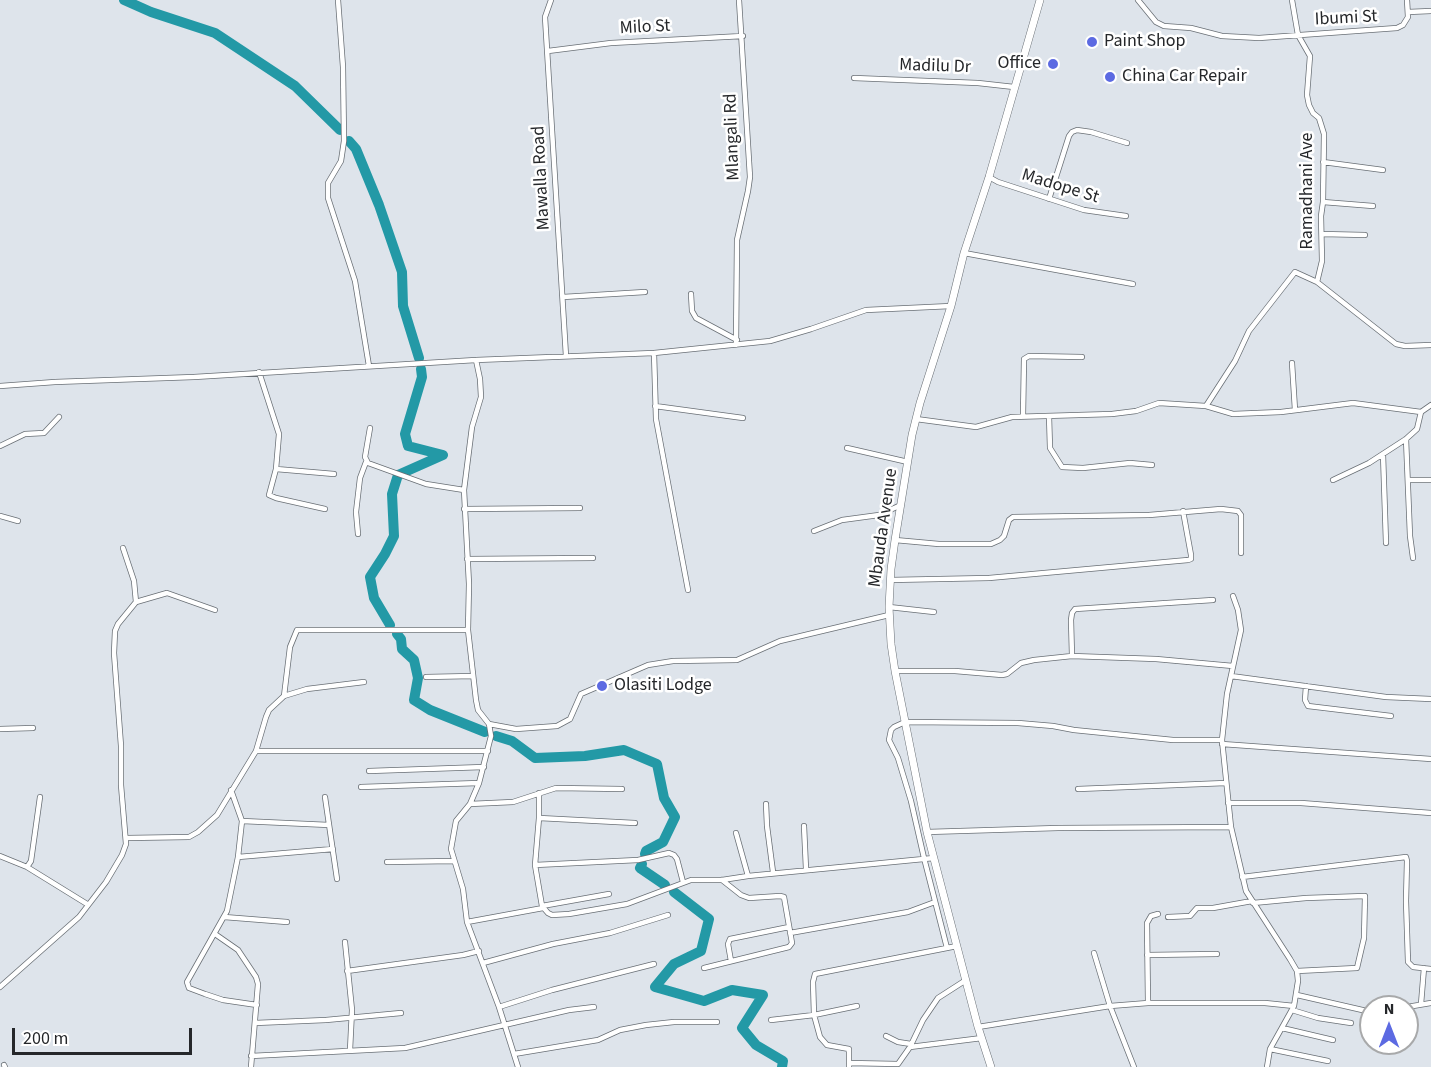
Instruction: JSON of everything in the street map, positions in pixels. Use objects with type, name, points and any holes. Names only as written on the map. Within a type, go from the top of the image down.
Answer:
[{"type":"street","points":[[338,0],[345,141],[341,161],[328,183],[328,198],[356,281],[369,366]]},
{"type":"street","name":"Mawalla Road","points":[[551,0],[545,17],[566,356]]},
{"type":"street","name":"Mlangali Rd","points":[[736,343],[737,240],[750,177],[739,0]]},
{"type":"street","name":"Mbauda Avenue","points":[[991,1067],[978,1028],[927,832],[895,670],[889,615],[890,580],[900,505],[916,420],[1040,0]]},
{"type":"street","points":[[1137,0],[1156,22],[1172,28],[1191,28],[1212,34],[1259,38],[1298,34]]},
{"type":"street","name":"Ramadhani Ave","points":[[1292,0],[1298,34],[1310,56],[1307,95],[1311,110],[1319,118],[1323,128],[1322,261],[1317,282]]},
{"type":"street","points":[[1407,0],[1408,12],[1431,11]]},
{"type":"street","name":"Ibumi St","points":[[1298,34],[1397,28],[1403,25],[1408,12]]},
{"type":"street","name":"Milo St","points":[[548,51],[611,43],[743,36]]},
{"type":"street","name":"Madilu Dr","points":[[854,78],[978,83],[1014,87]]},
{"type":"street","points":[[1049,199],[1072,132],[1077,130],[1091,132],[1127,143]]},
{"type":"street","points":[[1323,162],[1383,170]]},
{"type":"street","name":"Madope St","points":[[989,177],[998,182],[1091,212],[1125,216]]},
{"type":"street","points":[[1323,202],[1373,206]]},
{"type":"street","points":[[1322,234],[1365,235]]},
{"type":"street","points":[[964,253],[1133,284]]},
{"type":"street","points":[[1206,406],[1235,361],[1249,331],[1292,274],[1298,271],[1317,282],[1396,344],[1431,345]]},
{"type":"street","points":[[563,297],[645,292]]},
{"type":"street","points":[[691,294],[696,318],[736,343]]},
{"type":"street","points":[[0,386],[172,379],[476,360],[654,353],[781,339],[866,310],[951,306]]},
{"type":"street","points":[[654,353],[655,406],[688,590]]},
{"type":"street","points":[[1023,416],[1024,359],[1029,356],[1082,357]]},
{"type":"street","points":[[476,360],[481,397],[472,428],[464,490],[468,559],[468,630],[478,710],[489,724],[491,736],[479,783],[470,804],[456,821],[451,849],[463,890],[467,922],[499,1007],[518,1067]]},
{"type":"street","points":[[1292,363],[1295,410]]},
{"type":"street","points":[[259,372],[279,434],[276,469],[269,495],[325,509]]},
{"type":"street","points":[[916,420],[976,427],[1012,417],[1112,414],[1136,411],[1159,403],[1206,406],[1233,414],[1353,404],[1421,412],[1431,405]]},
{"type":"street","points":[[655,406],[742,418]]},
{"type":"street","points":[[1333,480],[1383,454],[1406,439],[1417,429],[1421,412]]},
{"type":"street","points":[[1049,416],[1050,448],[1062,467],[1083,468],[1130,463],[1152,465]]},
{"type":"street","points":[[0,446],[25,434],[44,433],[58,417]]},
{"type":"street","points":[[358,534],[356,512],[370,428]]},
{"type":"street","points":[[1406,439],[1413,558]]},
{"type":"street","points":[[847,448],[908,462]]},
{"type":"street","points":[[1383,454],[1386,543]]},
{"type":"street","points":[[366,462],[426,484],[464,490]]},
{"type":"street","points":[[276,469],[334,474]]},
{"type":"street","points":[[1409,480],[1431,480]]},
{"type":"street","points":[[814,531],[842,520],[879,515],[900,505]]},
{"type":"street","points":[[464,509],[580,508]]},
{"type":"street","points":[[895,540],[939,544],[991,544],[1004,536],[1012,517],[1114,516],[1221,509],[1238,511],[1241,515],[1241,553]]},
{"type":"street","points":[[890,580],[989,578],[1188,561],[1191,555],[1183,511]]},
{"type":"street","points":[[0,516],[18,521]]},
{"type":"street","points":[[123,548],[134,581],[136,602]]},
{"type":"street","points":[[468,559],[593,558]]},
{"type":"street","points":[[0,987],[70,926],[106,882],[122,855],[127,838],[121,785],[121,746],[114,639],[118,624],[142,598],[169,593],[215,610]]},
{"type":"street","points":[[1233,596],[1241,630],[1224,711],[1222,742],[1231,827],[1242,877],[1253,902],[1297,971],[1297,995],[1293,1008],[1270,1049],[1267,1067]]},
{"type":"street","points":[[1072,656],[1071,620],[1075,609],[1213,600]]},
{"type":"street","points":[[889,606],[934,612]]},
{"type":"street","points":[[489,724],[516,729],[557,726],[570,719],[581,694],[648,665],[737,660],[780,641],[889,615]]},
{"type":"street","points":[[284,696],[290,647],[297,630],[468,630]]},
{"type":"street","points":[[895,670],[956,671],[1002,675],[1007,674],[1021,663],[1072,656],[1156,659],[1233,666]]},
{"type":"street","points":[[426,676],[473,676]]},
{"type":"street","points":[[1231,676],[1386,698],[1431,699]]},
{"type":"street","points":[[127,838],[193,836],[218,815],[256,751],[269,710],[284,696],[307,689],[364,682]]},
{"type":"street","points":[[1306,686],[1305,700],[1308,706],[1391,716]]},
{"type":"street","points":[[947,948],[909,791],[898,758],[889,740],[891,730],[905,722],[1018,723],[1173,740],[1431,759]]},
{"type":"street","points":[[0,729],[33,728]]},
{"type":"street","points":[[256,751],[488,751]]},
{"type":"street","points":[[369,771],[484,767]]},
{"type":"street","points":[[361,787],[479,783]]},
{"type":"street","points":[[1078,789],[1226,783]]},
{"type":"street","points":[[470,804],[513,802],[556,788],[622,789]]},
{"type":"street","points":[[231,790],[242,821],[238,857],[225,917],[186,982],[189,988],[223,1000],[257,1005]]},
{"type":"street","points":[[539,793],[535,865],[543,907],[548,913],[556,915],[627,904],[691,880],[722,880],[773,872],[934,858]]},
{"type":"street","points":[[27,867],[31,861],[40,797]]},
{"type":"street","points":[[325,797],[337,879]]},
{"type":"street","points":[[1228,803],[1301,803],[1431,813]]},
{"type":"street","points":[[766,804],[773,872]]},
{"type":"street","points":[[539,818],[635,823]]},
{"type":"street","points":[[242,821],[329,825]]},
{"type":"street","points":[[804,826],[806,869]]},
{"type":"street","points":[[927,832],[1231,827]]},
{"type":"street","points":[[736,833],[748,876]]},
{"type":"street","points":[[238,857],[333,849]]},
{"type":"street","points":[[535,865],[638,860],[672,854],[678,860],[683,882]]},
{"type":"street","points":[[0,856],[27,867],[87,904]]},
{"type":"street","points":[[1242,877],[1406,857],[1408,962],[1410,966],[1431,969]]},
{"type":"street","points":[[387,862],[454,861]]},
{"type":"street","points":[[704,968],[789,947],[792,943],[784,897],[749,898],[741,895],[722,880]]},
{"type":"street","points":[[467,922],[609,894]]},
{"type":"street","points":[[1168,916],[1186,916],[1193,914],[1197,908],[1253,902],[1365,896],[1364,938],[1357,968],[1297,971]]},
{"type":"street","points":[[731,961],[728,944],[730,939],[909,912],[935,902]]},
{"type":"street","points":[[1148,1003],[1147,923],[1151,916],[1158,914]]},
{"type":"street","points":[[483,963],[552,944],[610,933],[668,915]]},
{"type":"street","points":[[225,917],[287,922]]},
{"type":"street","points":[[215,933],[238,950],[256,977],[258,988],[251,1067]]},
{"type":"street","points":[[345,942],[352,1018],[350,1050]]},
{"type":"street","points":[[957,946],[815,974],[813,982],[814,1015],[823,1041],[827,1045],[849,1049],[849,1065],[893,1065],[902,1060],[923,1020],[938,998],[966,980]]},
{"type":"street","points":[[347,971],[479,951]]},
{"type":"street","points":[[1094,953],[1110,1006],[1134,1067]]},
{"type":"street","points":[[1147,955],[1216,954]]},
{"type":"street","points":[[499,1007],[552,990],[654,964]]},
{"type":"street","points":[[1424,968],[1421,1004],[1431,1003]]},
{"type":"street","points":[[1297,995],[1359,1009]]},
{"type":"street","points":[[978,1028],[1110,1006],[1148,1003],[1265,1003],[1293,1008],[1318,1018],[1351,1023]]},
{"type":"street","points":[[771,1020],[814,1015],[857,1006]]},
{"type":"street","points":[[251,1056],[405,1048],[569,1010],[594,1007]]},
{"type":"street","points":[[255,1023],[401,1013]]},
{"type":"street","points":[[514,1054],[598,1040],[620,1030],[646,1025],[674,1022],[717,1022]]},
{"type":"street","points":[[1282,1028],[1333,1040]]},
{"type":"street","points":[[886,1036],[910,1046],[982,1038]]},
{"type":"street","points":[[1270,1049],[1328,1061]]},
{"type":"waterway","points":[[124,0],[151,12],[215,33],[295,86],[340,130]]},
{"type":"waterway","points":[[349,141],[356,149],[379,205],[402,272],[403,306],[419,358]]},
{"type":"waterway","points":[[390,625],[374,598],[370,577],[394,536],[392,494],[398,475],[443,455],[408,446],[405,434],[422,377],[421,369]]},
{"type":"waterway","points":[[397,634],[401,639],[402,649],[414,660],[418,678],[414,700],[430,710],[485,732]]},
{"type":"waterway","points":[[496,736],[512,741],[535,758],[585,756],[624,750],[657,764],[664,798],[675,817],[663,842],[646,851],[645,854]]},
{"type":"waterway","points":[[642,864],[640,868],[665,885]]},
{"type":"waterway","points":[[674,892],[709,919],[701,951],[674,964],[655,987],[704,1001],[732,990],[763,995],[742,1028],[756,1045],[783,1061],[782,1067]]},
{"type":"place","name":"Paint Shop","points":[[1092,42]]},
{"type":"place","name":"Office","points":[[1053,64]]},
{"type":"place","name":"China Car Repair","points":[[1110,77]]},
{"type":"place","name":"Olasiti Lodge","points":[[602,686]]}]
